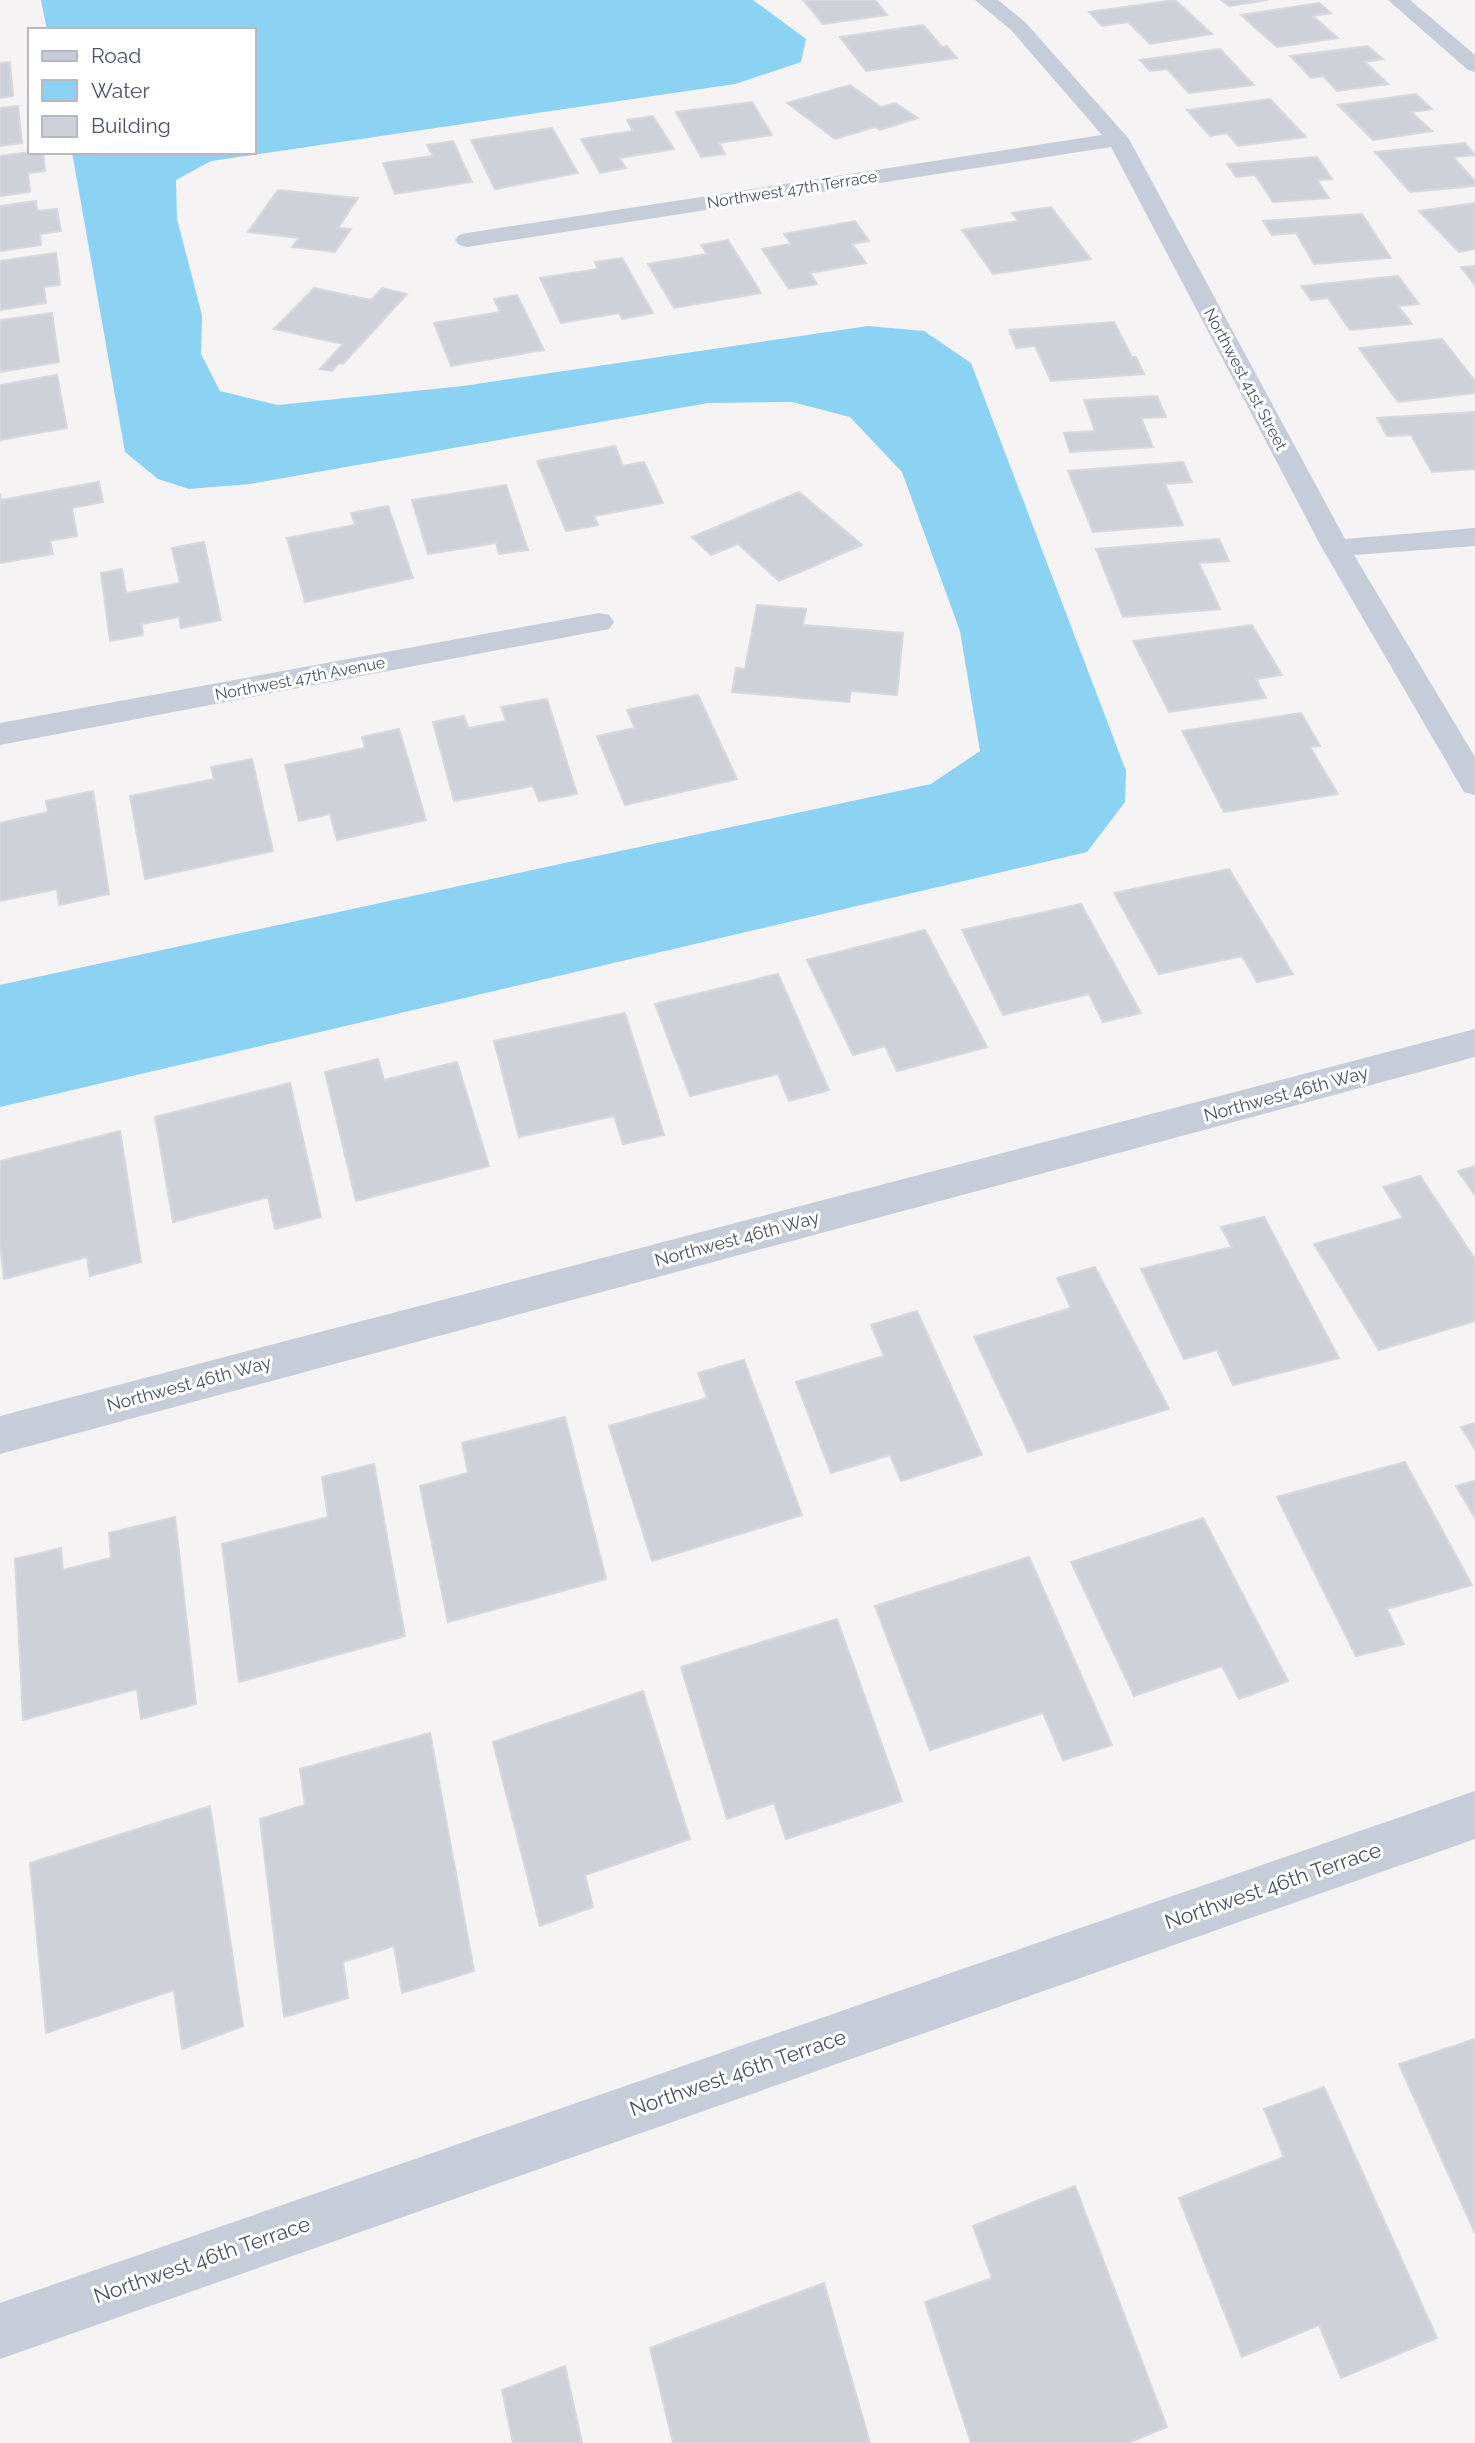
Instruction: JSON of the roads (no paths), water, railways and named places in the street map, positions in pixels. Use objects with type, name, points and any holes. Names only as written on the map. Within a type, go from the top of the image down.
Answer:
[{"type":"street","name":"Northwest 41st Street","points":[[985,0],[1018,26],[1118,139],[1336,548],[1475,784]]},
{"type":"street","points":[[1398,0],[1475,66]]},
{"type":"street","name":"Northwest 47th Terrace","points":[[467,240],[1118,139]]},
{"type":"street","points":[[1336,548],[1475,537]]},
{"type":"street","name":"Northwest 47th Avenue","points":[[0,734],[599,622]]},
{"type":"street","name":"Northwest 46th Way","points":[[0,1434],[1475,1043]]},
{"type":"street","name":"Northwest 46th Terrace","points":[[0,2331],[1475,1815]]},
{"type":"water","points":[[41,0],[753,0],[806,39],[801,62],[735,84],[211,161],[176,180],[177,219],[202,315],[201,354],[220,391],[278,405],[463,386],[868,326],[924,331],[971,363],[1126,771],[1125,802],[1087,852],[0,1107],[0,985],[931,784],[980,751],[960,631],[902,472],[850,417],[792,402],[708,403],[250,484],[189,489],[158,479],[125,452],[72,154],[256,154],[256,28],[47,28]]}]
